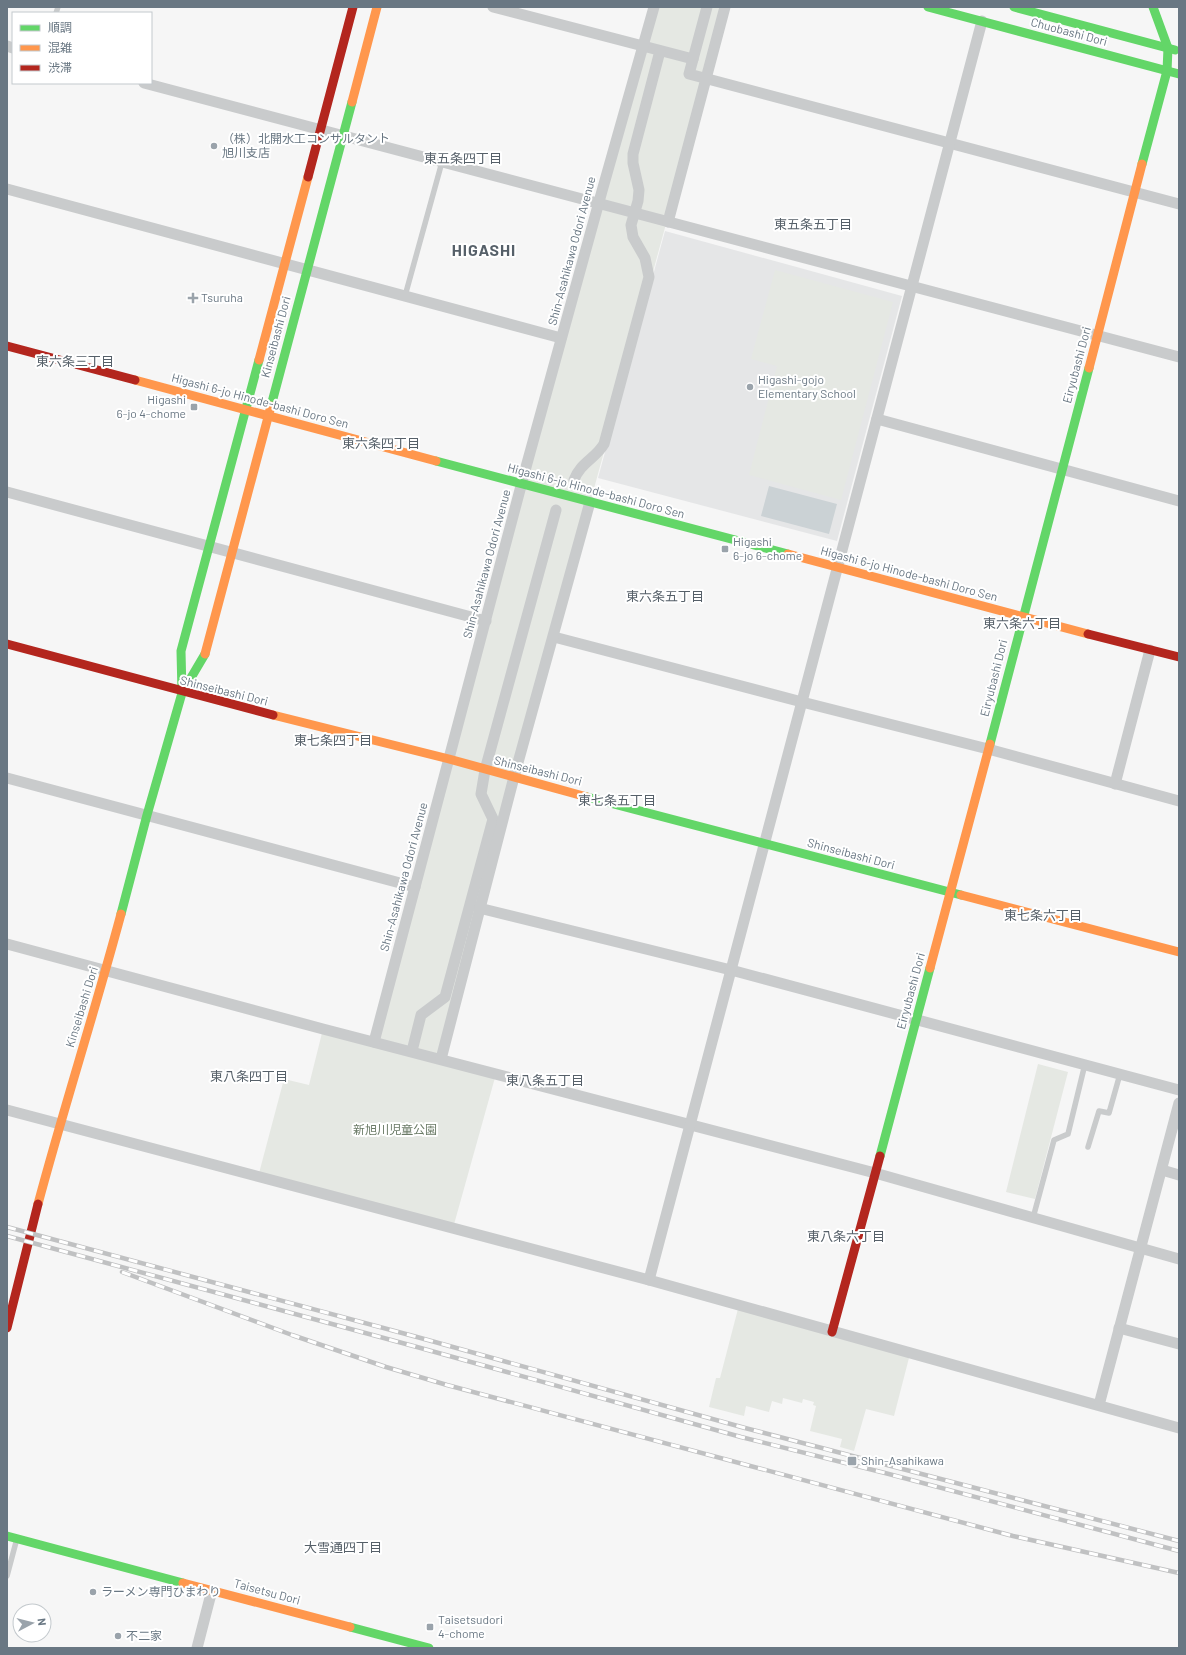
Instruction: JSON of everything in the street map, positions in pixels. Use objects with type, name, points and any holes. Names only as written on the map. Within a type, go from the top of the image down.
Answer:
[{"type":"main road","name":"Kinseibashi Dori","points":[[182,692],[181,651],[353,7]]},
{"type":"main road","name":"Kinseibashi Dori","points":[[7,1328],[59,1124],[106,971],[147,815],[182,692],[204,656],[377,7]]},
{"type":"main road","name":"Chuobashi Dori","points":[[928,7],[1179,74]]},
{"type":"main road","name":"Chuobashi Dori","points":[[1014,7],[1179,51]]},
{"type":"main road","name":"Eiryubashi Dori","points":[[832,1332],[951,892],[1022,617],[1167,71],[1168,48],[1153,7]]},
{"type":"main road","name":"Higashi 6-jo Hinode-bashi Doro Sen","points":[[7,346],[1179,658]]},
{"type":"main road","name":"Shinseibashi Dori","points":[[7,644],[182,692],[449,759],[485,770],[1179,952]]},
{"type":"main road","name":"Taisetsu Dori","points":[[7,1536],[429,1648]]},
{"type":"street","points":[[493,7],[693,59]]},
{"type":"street","name":"Shin-Asahikawa Odori Avenue","points":[[374,1042],[561,338],[654,7]]},
{"type":"street","points":[[706,7],[689,74],[950,142],[1179,204]]},
{"type":"street","points":[[668,222],[725,7]]},
{"type":"street","points":[[649,1280],[839,567],[911,287],[982,21]]},
{"type":"street","points":[[574,480],[577,471],[599,453],[604,444],[649,277],[645,258],[633,237],[631,225],[639,190],[633,163],[633,154],[660,51]]},
{"type":"street","points":[[1167,71],[1179,54]]},
{"type":"street","points":[[148,84],[1179,357]]},
{"type":"street","points":[[7,189],[561,338]]},
{"type":"street","points":[[877,420],[1179,501]]},
{"type":"street","points":[[7,492],[486,621]]},
{"type":"street","points":[[441,1059],[514,777],[554,637],[590,502]]},
{"type":"street","points":[[412,1051],[421,1015],[446,997],[493,819],[481,794],[485,770],[556,510]]},
{"type":"street","points":[[554,637],[988,749],[1179,802]]},
{"type":"street","points":[[1115,784],[1150,650]]},
{"type":"street","points":[[7,778],[415,887]]},
{"type":"street","points":[[479,908],[732,970],[1179,1090]]},
{"type":"street","points":[[7,944],[875,1173],[1179,1259]]},
{"type":"street","points":[[1099,1405],[1179,1103]]},
{"type":"street","points":[[7,1110],[649,1280],[1179,1428]]},
{"type":"street","points":[[1162,1170],[1179,1175]]},
{"type":"street","points":[[1120,1328],[1179,1344]]},
{"type":"street","points":[[197,1648],[212,1590]]},
{"type":"lane","points":[[405,296],[442,162]]},
{"type":"lane","points":[[1033,1218],[1054,1140],[1068,1134],[1085,1064]]},
{"type":"lane","points":[[1088,1147],[1099,1111],[1109,1113],[1120,1074]]},
{"type":"lane","points":[[7,1576],[17,1538]]},
{"type":"shaded area","name":"Higashi-gojo Elementary School","points":[[665,231],[902,296],[837,541],[598,478]]},
{"type":"shaded area","points":[[769,486],[837,504],[829,534],[761,516]]},
{"type":"green space","name":"新旭川児童公園","points":[[652,7],[725,7],[441,1059],[496,1074],[453,1228],[258,1177],[284,1079],[309,1085],[323,1029],[374,1042]]},
{"type":"green space","points":[[775,270],[893,302],[841,500],[749,475],[777,366],[751,359]]},
{"type":"green space","points":[[1038,1064],[1068,1072],[1035,1199],[1006,1192]]},
{"type":"green space","points":[[739,1305],[910,1354],[894,1416],[866,1409],[854,1451],[840,1447],[842,1439],[810,1431],[816,1406],[813,1405],[814,1402],[803,1399],[802,1403],[783,1398],[782,1404],[772,1401],[769,1412],[746,1406],[744,1416],[709,1407],[716,1378],[720,1378]]},
{"type":"railway","points":[[7,1227],[417,1337],[745,1428],[1179,1541]]},
{"type":"railway","points":[[7,1236],[417,1347],[741,1437],[885,1473],[1179,1551]]},
{"type":"railway","points":[[122,1272],[292,1335],[386,1367],[447,1385],[1013,1536],[1179,1573]]},
{"type":"traffic: fast","points":[[928,7],[1179,74]]},
{"type":"traffic: fast","points":[[1014,7],[1175,50]]},
{"type":"traffic: fast","points":[[1142,164],[1167,71],[1168,48],[1153,7]]},
{"type":"traffic: fast","points":[[271,406],[352,102]]},
{"type":"traffic: fast","points":[[182,693],[181,651],[259,360]]},
{"type":"traffic: fast","points":[[990,744],[1089,368]]},
{"type":"traffic: fast","points":[[436,461],[788,554]]},
{"type":"traffic: fast","points":[[121,914],[147,815],[182,693],[205,654]]},
{"type":"traffic: fast","points":[[587,797],[961,895]]},
{"type":"traffic: fast","points":[[880,1156],[930,968]]},
{"type":"traffic: fast","points":[[7,1536],[183,1583]]},
{"type":"traffic: fast","points":[[350,1627],[429,1648]]},
{"type":"traffic: slow","points":[[352,102],[377,7]]},
{"type":"traffic: slow","points":[[1089,368],[1142,164]]},
{"type":"traffic: slow","points":[[259,360],[308,177]]},
{"type":"traffic: slow","points":[[135,380],[436,461]]},
{"type":"traffic: slow","points":[[205,654],[271,406]]},
{"type":"traffic: slow","points":[[788,554],[1088,634]]},
{"type":"traffic: slow","points":[[273,715],[449,759],[587,797]]},
{"type":"traffic: slow","points":[[930,968],[990,744]]},
{"type":"traffic: slow","points":[[961,895],[1179,952]]},
{"type":"traffic: slow","points":[[38,1204],[121,914]]},
{"type":"traffic: slow","points":[[183,1583],[350,1627]]},
{"type":"traffic: jam","points":[[308,177],[353,7]]},
{"type":"traffic: jam","points":[[7,346],[135,380]]},
{"type":"traffic: jam","points":[[1088,634],[1179,657]]},
{"type":"traffic: jam","points":[[7,644],[273,715]]},
{"type":"traffic: jam","points":[[832,1332],[880,1156]]},
{"type":"traffic: jam","points":[[7,1328],[38,1204]]},
{"type":"place","name":"（株）北開水工コンサルタント 旭川支店","points":[[214,146]]},
{"type":"place","name":"Tsuruha","points":[[193,298]]},
{"type":"place","name":"Higashi-gojo Elementary School","points":[[750,387]]},
{"type":"place","name":"Higashi 6-jo 4-chome","points":[[194,407]]},
{"type":"place","name":"Higashi 6-jo 6-chome","points":[[725,549]]},
{"type":"place","name":"Shin-Asahikawa","points":[[852,1461]]},
{"type":"place","name":"ラーメン専門ひまわり","points":[[93,1592]]},
{"type":"place","name":"Taisetsudori 4-chome","points":[[430,1627]]},
{"type":"place","name":"不二家","points":[[118,1636]]},
{"type":"district","name":"東五条四丁目","points":[[463,158]]},
{"type":"district","name":"東五条五丁目","points":[[813,224]]},
{"type":"district","name":"HIGASHI","points":[[484,250]]},
{"type":"district","name":"東六条三丁目","points":[[75,361]]},
{"type":"district","name":"東六条四丁目","points":[[381,443]]},
{"type":"district","name":"東六条五丁目","points":[[665,596]]},
{"type":"district","name":"東六条六丁目","points":[[1022,623]]},
{"type":"district","name":"東七条四丁目","points":[[333,740]]},
{"type":"district","name":"東七条五丁目","points":[[617,800]]},
{"type":"district","name":"東七条六丁目","points":[[1043,915]]},
{"type":"district","name":"東八条四丁目","points":[[249,1076]]},
{"type":"district","name":"東八条五丁目","points":[[545,1080]]},
{"type":"district","name":"東八条六丁目","points":[[846,1236]]},
{"type":"district","name":"大雪通四丁目","points":[[343,1547]]}]
